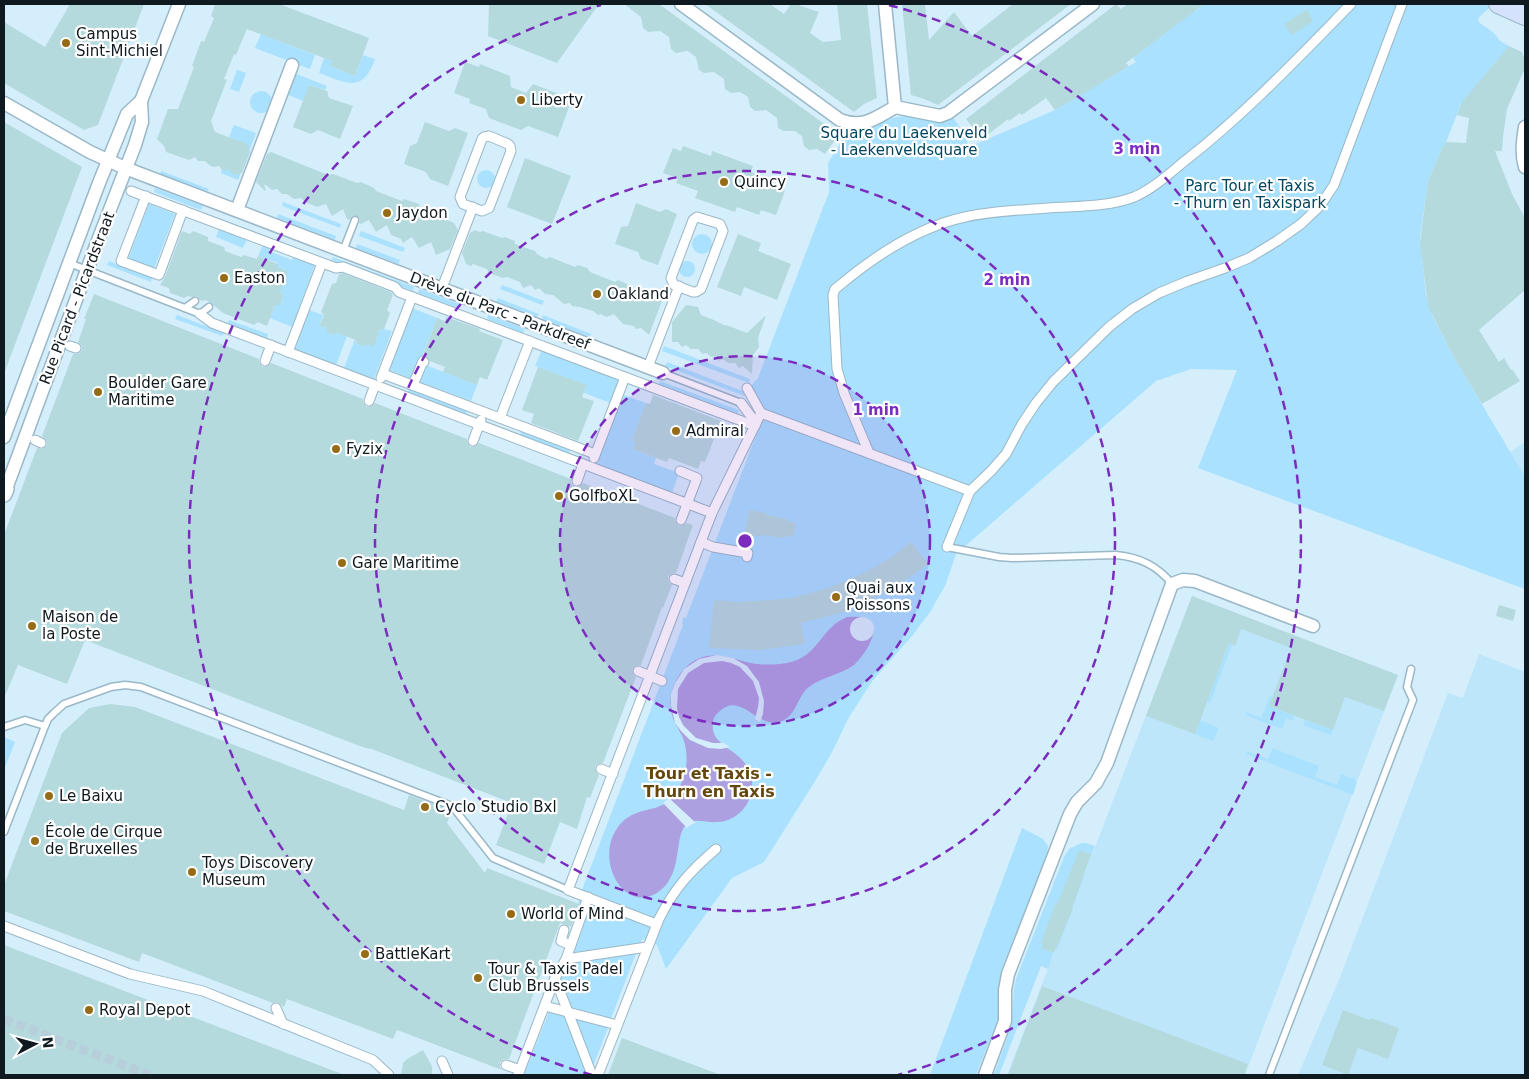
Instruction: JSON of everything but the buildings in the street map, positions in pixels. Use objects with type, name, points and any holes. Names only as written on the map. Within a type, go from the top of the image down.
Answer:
[{"type":"main road","points":[[1498,4],[1525,16]]},
{"type":"street","name":"Rue Picard - Picardstraat","points":[[4,491],[126,168],[142,122],[141,101],[179,4]]},
{"type":"street","points":[[681,4],[840,120],[852,124],[869,121],[895,107],[940,116],[948,113],[1093,4]]},
{"type":"street","points":[[885,4],[895,107]]},
{"type":"street","points":[[869,453],[844,393],[837,369],[833,303],[835,289],[890,248],[942,223],[965,217],[994,213],[1110,203],[1134,197],[1152,187],[1233,122],[1351,4]]},
{"type":"street","points":[[947,546],[970,491],[992,471],[1006,454],[1031,410],[1053,382],[1109,327],[1132,309],[1159,293],[1249,258],[1301,224],[1320,206],[1334,185],[1402,4]]},
{"type":"street","points":[[236,210],[292,65]]},
{"type":"street","name":"Rue Picard - Picardstraat","points":[[4,437],[127,114],[141,101]]},
{"type":"street","name":"Drève du Parc - Parkdreef","points":[[4,103],[108,161],[663,372]]},
{"type":"street","points":[[1525,127],[1523,146],[1525,167]]},
{"type":"street","points":[[489,136],[508,144],[512,151],[489,208],[482,211],[473,208],[463,204],[460,197],[482,139],[489,136]]},
{"type":"street","points":[[131,191],[322,263],[336,268],[343,267],[352,270],[395,287],[399,292],[755,424]]},
{"type":"street","points":[[146,196],[119,256],[121,261],[158,277],[183,210]]},
{"type":"street","points":[[442,288],[473,208]]},
{"type":"street","points":[[700,217],[720,224],[723,232],[701,289],[694,292],[679,286],[672,283],[671,278],[693,220],[700,217]]},
{"type":"street","points":[[288,352],[322,263]]},
{"type":"street","points":[[648,367],[679,286]]},
{"type":"street","points":[[369,401],[382,374],[412,296]]},
{"type":"street","points":[[200,314],[212,322],[288,352],[340,369],[377,385],[712,513]]},
{"type":"street","points":[[500,418],[530,341]]},
{"type":"street","points":[[265,361],[271,345]]},
{"type":"street","points":[[413,385],[424,362]]},
{"type":"street","points":[[382,374],[595,454]]},
{"type":"street","points":[[577,481],[595,454],[625,377]]},
{"type":"street","points":[[747,388],[761,413],[970,491]]},
{"type":"street","name":"Drève du Parc - Parkdreef","points":[[741,404],[755,424]]},
{"type":"street","points":[[473,441],[484,412]]},
{"type":"street","points":[[656,924],[568,890],[712,513],[761,413]]},
{"type":"street","points":[[680,471],[697,478],[681,520]]},
{"type":"street","points":[[701,542],[748,553],[747,557]]},
{"type":"street","points":[[674,579],[685,583]]},
{"type":"street","points":[[985,1075],[1005,1021],[1006,982],[1014,956],[1070,814],[1077,802],[1096,782],[1107,763],[1172,584],[1183,580],[1195,580],[1313,626]]},
{"type":"street","points":[[638,672],[662,681]]},
{"type":"street","points":[[601,769],[613,774]]},
{"type":"street","points":[[598,1075],[656,924],[669,900],[684,879],[716,849]]},
{"type":"street","points":[[506,1065],[519,1073],[556,978],[566,959],[588,897]]},
{"type":"street","points":[[4,926],[130,974],[203,991],[373,1060],[389,1075]]},
{"type":"street","points":[[564,930],[561,941],[571,945]]},
{"type":"street","points":[[566,959],[648,947]]},
{"type":"street","points":[[556,978],[592,1075]]},
{"type":"street","points":[[545,1006],[617,1025]]},
{"type":"street","points":[[276,1008],[284,1024]]},
{"type":"street","points":[[442,1061],[448,1075]]},
{"type":"lane","points":[[343,251],[355,220]]},
{"type":"lane","points":[[69,263],[200,314],[209,307]]},
{"type":"lane","points":[[185,308],[194,301]]},
{"type":"lane","name":"Drève du Parc - Parkdreef","points":[[663,372],[741,404]]},
{"type":"lane","points":[[947,546],[1012,558],[1128,556],[1142,560],[1156,568],[1172,584]]},
{"type":"lane","points":[[1269,1075],[1413,700],[1406,687],[1411,670]]},
{"type":"lane","points":[[4,832],[48,719],[64,704],[111,687],[126,685],[141,687],[452,806],[493,858],[568,890]]},
{"type":"lane","points":[[4,727],[25,720],[45,726]]},
{"type":"shaded area","points":[[1525,442],[1525,478],[1510,452]]},
{"type":"shaded area","points":[[1192,596],[1398,675],[1245,1075],[1007,1075],[1054,953],[1041,948],[1092,855]]},
{"type":"shaded area","points":[[847,617],[862,617],[872,623],[873,635],[867,649],[854,665],[809,687],[787,718],[773,723],[765,721],[736,706],[728,706],[716,715],[713,723],[715,736],[748,767],[752,779],[752,789],[747,803],[738,814],[725,821],[695,821],[688,823],[683,828],[673,873],[661,890],[648,897],[636,897],[625,891],[617,882],[611,869],[609,855],[611,841],[618,827],[627,818],[636,813],[663,805],[671,799],[678,790],[685,771],[687,758],[685,745],[672,716],[671,709],[671,694],[680,674],[692,662],[707,656],[722,656],[750,663],[763,664],[793,662],[811,651],[837,622]]},
{"type":"shaded area","points":[[1479,654],[1525,672],[1525,1075],[1298,1075],[1341,975],[1448,693],[1463,698]]},
{"type":"green space","name":"Parc Tour et Taxis - Thurn en Taxispark","points":[[1203,4],[1494,4],[1478,20],[1494,33],[1500,41],[1509,46],[1461,104],[1445,146],[1443,146],[1428,181],[1420,237],[1426,296],[1433,317],[1452,354],[1525,477],[1525,589],[1198,468],[1237,370],[1191,369],[1156,381],[956,554],[945,586],[930,612],[912,636],[873,680],[849,717],[814,783],[764,862],[732,878],[666,969],[657,945],[642,939],[640,946],[570,956],[581,905],[578,903],[582,890],[683,625],[683,617],[686,618],[762,420],[745,392],[758,378],[829,192],[828,163],[848,131],[865,129],[892,118],[904,116],[924,118],[952,116],[964,133],[969,147],[1055,110],[1136,62],[1134,57]]},
{"type":"green space","points":[[261,34],[315,55],[310,69],[255,48]]},
{"type":"green space","points":[[363,55],[375,59],[365,77],[359,81],[353,83],[345,82],[319,73],[324,58],[332,61],[330,66],[355,76]]},
{"type":"green space","points":[[237,70],[246,73],[239,92],[230,89]]},
{"type":"green space","points":[[294,73],[327,86],[325,90],[309,85],[303,101],[286,94]]},
{"type":"green space","points":[[261,91],[269,94],[272,102],[269,110],[261,113],[253,110],[250,102],[253,94]]},
{"type":"green space","points":[[234,125],[256,133],[238,180],[221,173],[222,170],[229,170],[248,148],[246,144],[229,137]]},
{"type":"green space","points":[[482,170],[490,170],[495,175],[493,186],[482,188],[477,183],[477,175]]},
{"type":"green space","points":[[161,171],[209,189],[207,192],[160,175]]},
{"type":"green space","points":[[155,188],[203,206],[201,210],[154,192]]},
{"type":"green space","points":[[283,202],[341,224],[340,228],[282,206]]},
{"type":"green space","points":[[149,204],[175,214],[154,269],[128,259]]},
{"type":"green space","points":[[278,214],[336,236],[335,240],[277,218]]},
{"type":"green space","points":[[219,228],[247,239],[243,248],[216,237]]},
{"type":"green space","points":[[361,231],[405,248],[403,252],[359,236]]},
{"type":"green space","points":[[702,234],[709,237],[712,244],[709,251],[702,254],[695,251],[692,244],[695,237]]},
{"type":"green space","points":[[357,244],[400,260],[399,264],[356,248]]},
{"type":"green space","points":[[263,245],[269,247],[269,251],[292,260],[293,257],[315,265],[292,327],[270,318],[275,305],[280,304],[283,296],[280,292],[285,270],[278,268],[278,263],[258,256]]},
{"type":"green space","points":[[333,257],[414,287],[413,291],[332,260]]},
{"type":"green space","points":[[109,261],[152,278],[151,282],[107,265]]},
{"type":"green space","points":[[684,261],[690,261],[695,266],[693,275],[684,277],[679,272],[679,266]]},
{"type":"green space","points":[[502,285],[544,301],[542,305],[500,289]]},
{"type":"green space","points":[[419,289],[459,304],[457,308],[418,293]]},
{"type":"green space","points":[[498,298],[539,314],[537,317],[496,302]]},
{"type":"green space","points":[[412,308],[437,318],[413,379],[389,370]]},
{"type":"green space","points":[[309,310],[323,315],[319,326],[327,328],[327,332],[334,335],[338,333],[347,336],[336,365],[295,349]]},
{"type":"green space","points":[[177,315],[224,333],[222,336],[175,319]]},
{"type":"green space","points":[[488,315],[525,329],[523,333],[487,319]]},
{"type":"green space","points":[[543,315],[591,334],[590,337],[542,319]]},
{"type":"green space","points":[[229,320],[268,334],[267,339],[227,324]]},
{"type":"green space","points":[[380,329],[392,331],[374,379],[344,368],[355,339],[357,344],[374,346]]},
{"type":"green space","points":[[664,346],[750,379],[749,383],[662,351]]},
{"type":"green space","points":[[542,350],[619,380],[611,403],[584,393],[586,385],[535,366]]},
{"type":"green space","points":[[667,362],[745,392],[744,396],[665,366]]},
{"type":"green space","points":[[423,364],[477,385],[471,401],[417,381]]},
{"type":"green space","points":[[660,381],[739,410],[737,415],[658,385]]},
{"type":"green space","points":[[409,389],[467,411],[466,414],[408,392]]},
{"type":"green space","points":[[624,395],[646,403],[632,440],[636,442],[633,449],[656,458],[654,464],[679,473],[672,493],[597,465]]},
{"type":"green space","points":[[521,431],[570,450],[569,454],[520,435]]},
{"type":"green space","points":[[1229,643],[1232,645],[1210,703],[1207,702]]},
{"type":"green space","points":[[1270,696],[1272,697],[1270,706],[1294,716],[1292,721],[1286,718],[1282,729],[1246,714],[1246,712],[1261,718]]},
{"type":"green space","points":[[1200,720],[1219,728],[1213,741],[1195,734]]},
{"type":"green space","points":[[1305,720],[1333,730],[1331,735],[1303,725]]},
{"type":"green space","points":[[4,737],[15,742],[4,770]]},
{"type":"green space","points":[[1273,748],[1319,766],[1315,777],[1337,785],[1341,774],[1351,778],[1355,777],[1354,781],[1357,782],[1353,795],[1246,754],[1247,751],[1268,759]]},
{"type":"green space","points":[[1022,828],[1043,839],[1048,846],[1047,855],[1001,971],[998,986],[998,1019],[976,1075],[930,1075]]},
{"type":"green space","points":[[1081,843],[1095,846],[1073,908],[1048,969],[1041,966],[999,1075],[994,1075],[1012,1024],[1016,979],[1064,857],[1069,849]]},
{"type":"green space","points":[[637,951],[610,1021],[570,1010],[560,983],[568,960]]},
{"type":"green space","points":[[550,1009],[566,1014],[589,1075],[524,1075]]},
{"type":"green space","points":[[572,1015],[609,1025],[592,1069]]},
{"type":"pier","points":[[862,617],[870,621],[874,629],[870,637],[862,641],[854,637],[850,629],[854,621]]},
{"type":"pier","points":[[717,655],[733,658],[747,666],[759,682],[764,701],[760,722],[755,719],[759,698],[753,681],[740,667],[731,663],[722,661],[704,663],[688,673],[678,689],[677,708],[679,717],[683,725],[696,738],[713,743],[724,743],[730,747],[721,749],[708,748],[690,740],[675,723],[671,706],[671,694],[675,683],[684,669],[699,659]]},
{"type":"pier","points":[[669,798],[696,823],[687,828],[663,803]]},
{"type":"tunnel","points":[[4,1019],[149,1075]]},
{"type":"place","name":"Campus Sint-Michiel","points":[[66,43]]},
{"type":"place","name":"Liberty","points":[[521,100]]},
{"type":"place","name":"Quincy","points":[[724,182]]},
{"type":"place","name":"Jaydon","points":[[387,213]]},
{"type":"place","name":"Easton","points":[[224,278]]},
{"type":"place","name":"Oakland","points":[[597,294]]},
{"type":"place","name":"Boulder Gare Maritime","points":[[98,392]]},
{"type":"place","name":"Admiral","points":[[676,431]]},
{"type":"place","name":"Fyzix","points":[[336,449]]},
{"type":"place","name":"GolfboXL","points":[[559,496]]},
{"type":"place","name":"Gare Maritime","points":[[342,563]]},
{"type":"place","name":"Quai aux Poissons","points":[[836,597]]},
{"type":"place","name":"Maison de la Poste","points":[[32,626]]},
{"type":"place","name":"Le Baixu","points":[[49,796]]},
{"type":"place","name":"Cyclo Studio Bxl","points":[[425,807]]},
{"type":"place","name":"École de Cirque de Bruxelles","points":[[35,841]]},
{"type":"place","name":"Toys Discovery Museum","points":[[192,872]]},
{"type":"place","name":"World of Mind","points":[[511,914]]},
{"type":"place","name":"BattleKart","points":[[365,954]]},
{"type":"place","name":"Tour & Taxis Padel Club Brussels","points":[[478,978]]},
{"type":"place","name":"Royal Depot","points":[[89,1010]]},
{"type":"district","name":"Tour et Taxis - Thurn en Taxis","points":[[709,782]]},
{"type":"park label","name":"Square du Laekenveld - Laekenveldsquare","points":[[904,142]]}]
